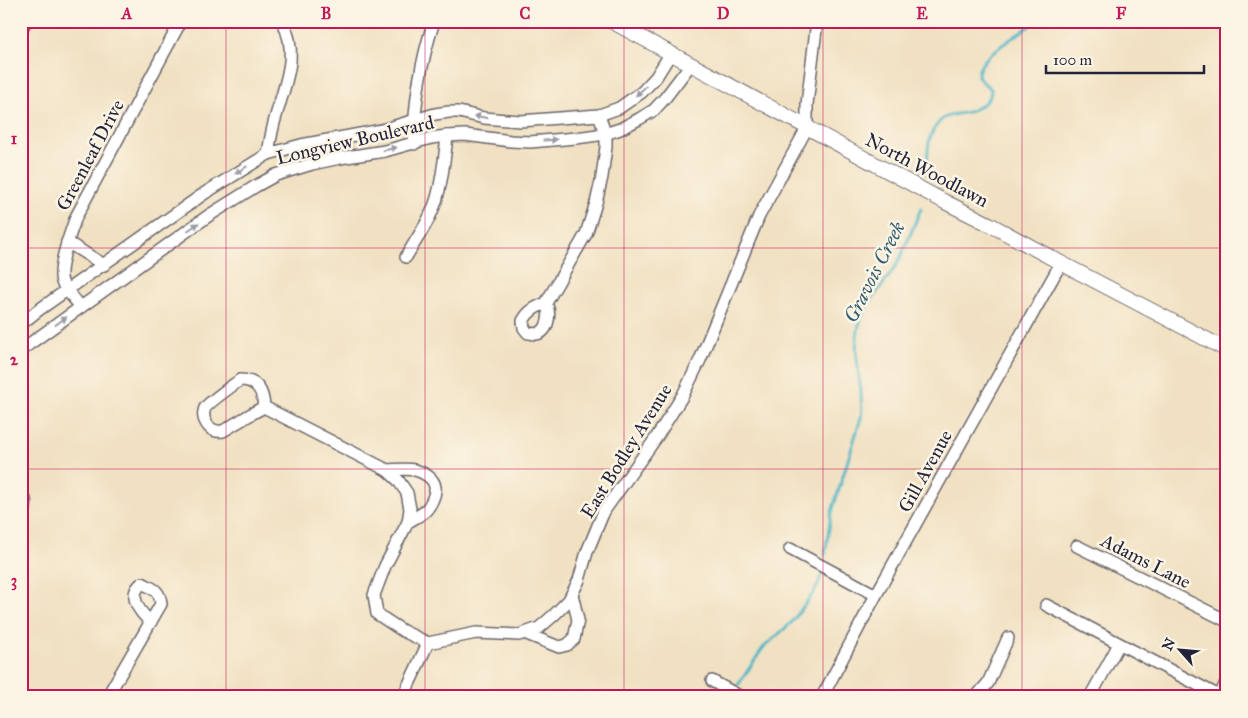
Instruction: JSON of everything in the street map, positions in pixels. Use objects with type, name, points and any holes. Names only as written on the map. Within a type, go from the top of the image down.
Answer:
[{"type":"main road","points":[[1222,697],[1227,685]]},
{"type":"street","points":[[21,30],[26,21]]},
{"type":"street","name":"Greenleaf Drive","points":[[81,307],[62,281],[61,272],[67,242],[76,217],[181,21]]},
{"type":"street","points":[[268,154],[274,123],[290,70],[291,46],[282,21]]},
{"type":"street","points":[[414,144],[414,121],[421,74],[426,45],[434,21]]},
{"type":"street","name":"North Woodlawn","points":[[611,21],[1061,264],[1227,350]]},
{"type":"street","points":[[807,128],[807,104],[817,21]]},
{"type":"street","name":"Longview Boulevard","points":[[21,324],[205,193],[268,154],[301,145],[382,130],[435,114],[449,112],[520,122],[600,115],[619,108],[642,92],[656,77],[671,53]]},
{"type":"street","name":"Longview Boulevard","points":[[21,350],[208,216],[276,175],[312,164],[447,136],[466,135],[530,142],[605,134],[654,110],[691,64]]},
{"type":"street","points":[[546,303],[586,234],[596,203],[606,148],[605,134],[600,115]]},
{"type":"street","name":"East Bodley Avenue","points":[[428,643],[476,633],[524,633],[539,628],[569,600],[604,511],[656,438],[683,396],[700,360],[759,216],[807,128]]},
{"type":"street","points":[[406,257],[424,228],[438,196],[447,136]]},
{"type":"street","points":[[67,242],[104,266]]},
{"type":"street","name":"Gill Avenue","points":[[822,697],[876,595],[1061,264]]},
{"type":"street","points":[[240,380],[252,382],[258,387],[264,399],[264,407],[223,431],[217,432],[212,430],[204,422],[203,416],[206,407],[240,380]]},
{"type":"street","points":[[264,407],[387,470],[398,480],[407,494],[410,509],[408,522],[385,566],[374,595],[377,614],[403,631],[428,643],[403,697]]},
{"type":"street","points":[[387,470],[414,470],[426,474],[432,480],[435,487],[434,496],[425,511],[408,522]]},
{"type":"street","points":[[21,497],[25,499],[26,506],[21,516]]},
{"type":"street","name":"Adams Lane","points":[[1077,546],[1227,621]]},
{"type":"street","points":[[790,549],[876,595]]},
{"type":"street","points":[[524,633],[559,647],[567,645],[574,639],[578,620],[572,594]]},
{"type":"street","points":[[1046,605],[1222,697]]},
{"type":"street","points":[[107,697],[151,622]]},
{"type":"street","points":[[976,697],[988,683],[1008,638]]},
{"type":"street","points":[[1090,697],[1119,644]]},
{"type":"street","points":[[712,681],[741,697]]},
{"type":"waterway","name":"Gravois Creek","points":[[926,174],[929,142],[933,130],[945,117],[968,112],[986,102],[991,94],[991,89],[981,81],[978,75],[980,68],[992,53],[1036,21]]},
{"type":"waterway","name":"Gravois Creek","points":[[825,555],[831,515],[861,418],[862,407],[856,352],[858,330],[865,311],[898,262],[921,209]]},
{"type":"waterway","name":"Gravois Creek","points":[[738,685],[763,648],[791,623],[812,595],[821,576]]}]
